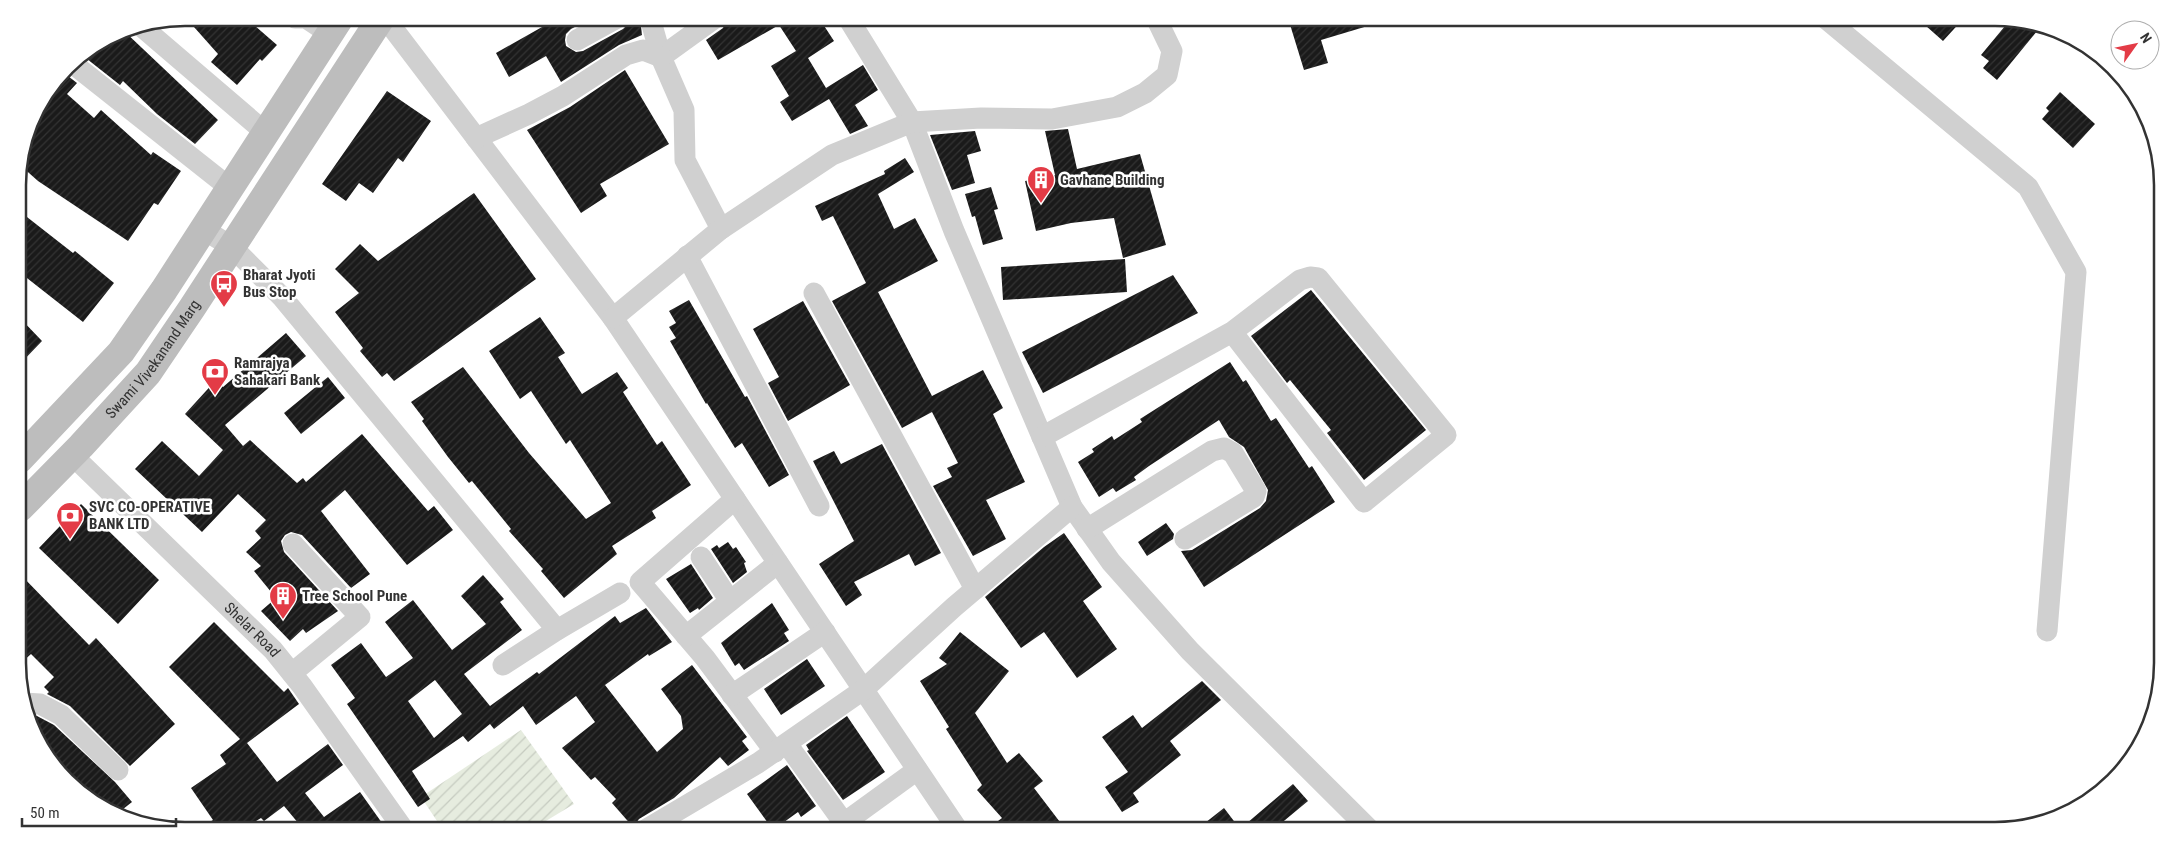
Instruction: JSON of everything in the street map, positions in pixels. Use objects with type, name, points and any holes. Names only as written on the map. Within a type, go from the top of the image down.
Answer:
[{"type":"main road","name":"Swami Vivekanand Marg","points":[[26,452],[121,352],[203,230],[334,27]]},
{"type":"main road","name":"Swami Vivekanand Marg","points":[[26,502],[148,373],[375,27]]},
{"type":"street","points":[[613,318],[721,229],[832,156],[912,122],[982,118],[1052,119],[1117,107],[1144,93],[1166,75],[1172,51],[1160,26]]},
{"type":"street","points":[[1835,26],[2028,186],[2076,272],[2047,631]]},
{"type":"street","points":[[392,27],[613,318],[952,822]]},
{"type":"street","points":[[577,40],[601,27]]},
{"type":"street","points":[[652,27],[661,56],[684,110],[685,160],[721,229]]},
{"type":"street","points":[[661,56],[703,27]]},
{"type":"street","points":[[853,27],[912,122],[954,231],[1072,507],[1111,562],[1190,651],[1361,821]]},
{"type":"street","points":[[147,31],[266,133]]},
{"type":"street","points":[[476,138],[529,114],[626,55],[642,50],[661,56]]},
{"type":"street","points":[[78,68],[230,188]]},
{"type":"street","points":[[203,230],[232,247],[282,296],[556,630]]},
{"type":"street","points":[[688,256],[819,506]]},
{"type":"street","points":[[1042,437],[1232,332],[1300,280],[1310,277],[1318,278],[1446,436],[1364,502],[1232,332]]},
{"type":"street","points":[[814,293],[975,589]]},
{"type":"street","points":[[1087,529],[1212,451],[1224,448],[1233,452],[1256,492],[1254,497],[1184,539]]},
{"type":"street","name":"Shelar Road","points":[[72,455],[273,650],[292,673],[398,822]]},
{"type":"street","points":[[735,499],[640,582],[686,636],[732,695],[781,748],[843,822]]},
{"type":"street","points":[[659,822],[781,748],[864,690],[975,589],[1072,507]]},
{"type":"street","points":[[292,673],[360,617],[293,544]]},
{"type":"street","points":[[701,557],[730,601]]},
{"type":"street","points":[[686,636],[778,563]]},
{"type":"street","points":[[503,665],[556,630],[620,593]]},
{"type":"street","points":[[732,695],[825,632]]},
{"type":"street","points":[[32,703],[40,704],[61,715],[118,770]]},
{"type":"street","points":[[846,822],[917,770]]},
{"type":"shaded area","points":[[521,730],[574,804],[545,822],[438,822],[421,797]]},
{"type":"building","points":[[1291,26],[1367,26],[1321,40],[1328,63],[1304,70]]},
{"type":"building","points":[[1926,26],[1957,26],[1943,41]]},
{"type":"building","points":[[194,27],[256,27],[277,45],[262,61],[260,59],[237,85],[211,62],[218,54]]},
{"type":"building","points":[[542,27],[575,27],[566,34],[565,40],[566,46],[576,52],[583,51],[625,27],[641,27],[642,35],[619,45],[561,82],[546,56],[509,77],[496,53]]},
{"type":"building","points":[[776,27],[718,60],[706,40],[723,28]]},
{"type":"building","points":[[780,27],[825,27],[834,41],[808,58],[826,88],[863,65],[878,90],[855,105],[868,126],[850,134],[829,99],[792,121],[780,102],[789,96],[771,66],[796,51]]},
{"type":"building","points":[[2004,27],[2036,32],[1997,80],[1983,68],[1989,61],[1981,55]]},
{"type":"building","points":[[130,36],[218,120],[195,144],[157,114],[123,81],[120,85],[88,59]]},
{"type":"building","points":[[625,70],[669,144],[600,184],[607,196],[581,213],[527,130],[570,107]]},
{"type":"building","points":[[69,77],[77,83],[67,94],[94,118],[101,110],[151,155],[153,152],[181,171],[158,205],[154,203],[128,241],[38,181],[27,172],[38,124],[53,97]]},
{"type":"building","points":[[387,91],[431,121],[403,162],[398,158],[373,193],[359,183],[346,201],[322,184]]},
{"type":"building","points":[[2060,92],[2095,124],[2073,148],[2042,119],[2049,111],[2046,108]]},
{"type":"building","points":[[1068,129],[1077,169],[1140,154],[1166,245],[1123,258],[1114,218],[1071,223],[1036,231],[1025,181],[1055,175],[1045,131]]},
{"type":"building","points":[[975,131],[981,151],[967,155],[975,183],[952,190],[930,135]]},
{"type":"building","points":[[905,158],[914,172],[878,194],[894,229],[915,218],[938,261],[878,292],[932,396],[983,370],[1003,408],[993,414],[1025,482],[986,500],[1006,539],[973,556],[933,486],[952,477],[947,468],[958,463],[932,412],[902,428],[832,301],[866,283],[833,216],[822,221],[815,206],[885,174],[884,171]]},
{"type":"building","points":[[991,187],[998,209],[994,210],[1003,239],[983,245],[975,216],[972,217],[965,194]]},
{"type":"building","points":[[474,193],[536,279],[394,381],[387,373],[382,377],[360,351],[363,348],[335,312],[359,293],[335,269],[360,244],[378,261]]},
{"type":"building","points":[[27,217],[73,253],[75,251],[114,283],[83,322],[27,278]]},
{"type":"building","points":[[1125,259],[1127,292],[1003,300],[1001,267]]},
{"type":"building","points":[[1173,275],[1198,313],[1043,393],[1022,352]]},
{"type":"building","points":[[1311,290],[1426,430],[1364,480],[1327,433],[1331,430],[1290,380],[1287,383],[1251,336]]},
{"type":"building","points":[[689,300],[745,397],[747,396],[789,475],[769,487],[742,443],[735,448],[706,404],[670,341],[676,338],[669,327],[676,323],[669,311]]},
{"type":"building","points":[[803,301],[850,385],[788,421],[768,383],[779,377],[753,329]]},
{"type":"building","points":[[540,317],[565,353],[558,357],[582,394],[617,372],[628,388],[623,392],[657,445],[662,441],[691,485],[652,511],[656,518],[612,546],[617,554],[564,598],[541,571],[543,569],[509,531],[511,529],[472,481],[469,483],[448,457],[411,402],[463,367],[529,453],[586,519],[611,503],[570,440],[566,444],[531,391],[520,399],[489,351]]},
{"type":"building","points":[[27,325],[42,341],[27,357]]},
{"type":"building","points":[[286,333],[306,356],[225,425],[243,446],[250,440],[297,483],[303,478],[306,482],[362,434],[428,511],[434,506],[453,530],[407,565],[345,490],[321,511],[370,574],[351,588],[302,535],[291,532],[285,535],[281,541],[284,552],[338,611],[306,633],[303,629],[290,641],[261,611],[276,598],[254,571],[261,566],[246,552],[261,538],[255,531],[266,520],[238,494],[202,532],[135,469],[162,441],[199,476],[223,450],[185,414],[216,380],[223,387]]},
{"type":"building","points":[[1230,362],[1243,382],[1246,380],[1271,421],[1276,418],[1309,468],[1312,466],[1335,502],[1204,587],[1181,551],[1192,550],[1260,508],[1266,501],[1268,490],[1244,447],[1229,437],[1219,420],[1149,466],[1134,477],[1136,480],[1116,492],[1113,488],[1099,497],[1078,462],[1094,452],[1092,449],[1112,436],[1114,440],[1142,422],[1140,419]]},
{"type":"building","points":[[328,377],[345,398],[301,434],[284,413]]},
{"type":"building","points":[[882,444],[941,553],[915,566],[909,554],[854,582],[862,595],[846,606],[819,564],[854,541],[813,461],[834,451],[841,464]]},
{"type":"building","points":[[81,504],[159,580],[118,624],[39,548]]},
{"type":"building","points":[[1166,523],[1174,534],[1173,539],[1147,556],[1138,542]]},
{"type":"building","points":[[1064,533],[1102,587],[1083,601],[1117,649],[1077,678],[1044,632],[1021,648],[985,597],[1044,547]]},
{"type":"building","points":[[728,542],[733,549],[736,547],[746,562],[744,563],[747,572],[733,583],[711,549],[717,545],[719,548]]},
{"type":"building","points":[[691,564],[713,598],[699,610],[698,608],[690,613],[666,579]]},
{"type":"building","points":[[483,575],[504,599],[500,602],[522,630],[464,674],[490,706],[537,672],[539,674],[615,616],[620,623],[646,608],[672,642],[649,656],[648,654],[605,685],[657,752],[683,729],[681,716],[661,689],[692,665],[747,737],[742,741],[749,750],[728,766],[720,757],[674,798],[637,822],[628,822],[612,803],[616,799],[595,777],[591,780],[562,748],[595,722],[576,696],[536,725],[523,706],[494,729],[490,724],[468,742],[463,736],[412,771],[430,799],[418,807],[347,704],[355,698],[331,665],[361,643],[386,677],[413,658],[385,622],[413,600],[452,650],[486,624],[461,596]],"holes":[[[435,680],[462,714],[434,738],[408,701]]]},
{"type":"building","points":[[26,580],[89,645],[96,638],[175,724],[130,766],[70,706],[47,694],[49,692],[44,687],[54,677],[31,654],[26,659]]},
{"type":"building","points":[[772,603],[789,630],[784,633],[789,641],[744,670],[739,663],[735,666],[721,643]]},
{"type":"building","points":[[214,622],[284,692],[288,688],[299,704],[247,743],[277,782],[328,744],[343,765],[305,793],[324,817],[360,792],[381,822],[297,822],[284,806],[264,821],[261,818],[254,822],[210,822],[213,820],[191,788],[226,764],[220,755],[240,739],[169,667]]},
{"type":"building","points":[[960,632],[1009,671],[975,713],[1007,763],[1019,753],[1043,781],[1034,788],[1060,822],[997,822],[1002,818],[977,790],[982,785],[946,729],[949,727],[920,681],[947,664],[939,658]]},
{"type":"building","points":[[807,659],[825,686],[781,715],[764,689]]},
{"type":"building","points":[[1202,681],[1221,700],[1170,741],[1181,755],[1133,793],[1139,802],[1122,812],[1105,787],[1128,772],[1102,737],[1133,715],[1142,728]]},
{"type":"building","points":[[36,716],[54,725],[115,782],[132,802],[124,809],[97,795],[80,782],[53,751]]},
{"type":"building","points":[[847,716],[885,772],[843,800],[807,751],[809,750],[806,745]]},
{"type":"building","points":[[787,765],[816,806],[801,817],[798,812],[785,822],[767,822],[747,794]]},
{"type":"building","points":[[1293,784],[1308,801],[1283,821],[1249,821]]},
{"type":"building","points":[[1224,808],[1234,821],[1207,821]]},
{"type":"place","name":"Gavhane Building","points":[[1041,204]]},
{"type":"place","name":"Bharat Jyoti Bus Stop","points":[[224,308]]},
{"type":"place","name":"Ramrajya Sahakari Bank","points":[[215,396]]},
{"type":"place","name":"SVC CO-OPERATIVE BANK LTD","points":[[70,540]]},
{"type":"place","name":"Tree School Pune","points":[[283,620]]}]
